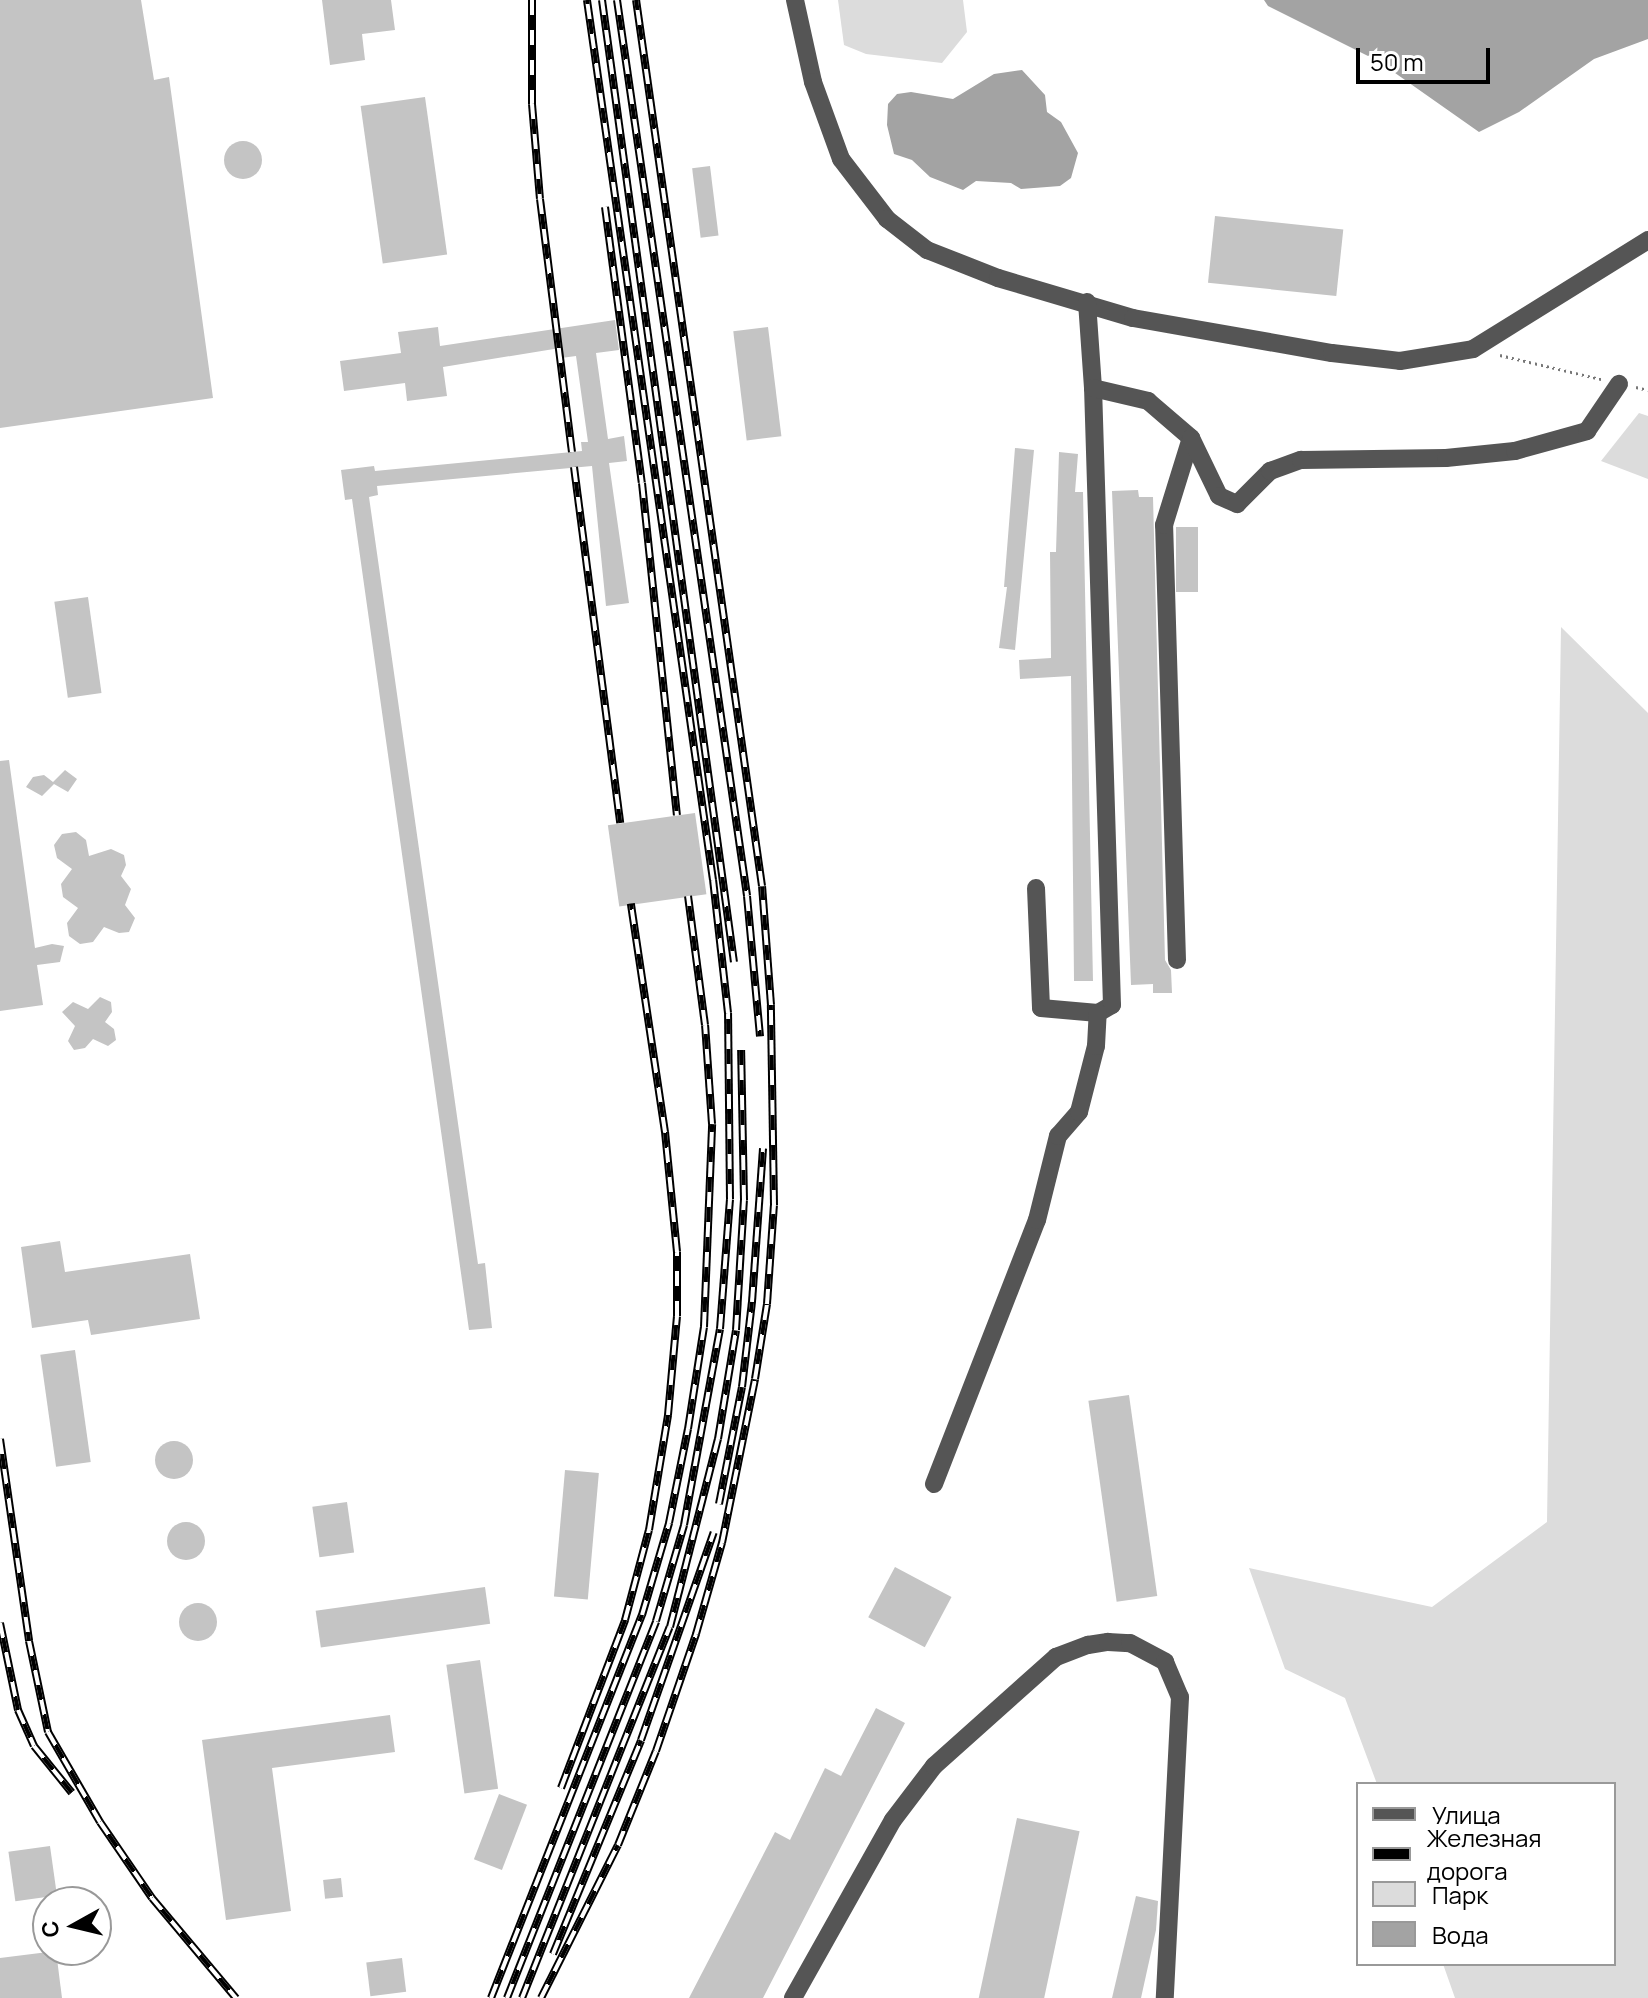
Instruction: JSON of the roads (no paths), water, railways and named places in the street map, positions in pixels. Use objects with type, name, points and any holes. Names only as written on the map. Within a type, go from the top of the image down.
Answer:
[{"type":"street","points":[[795,0],[813,82],[841,159],[887,219],[927,250],[998,278],[1133,318],[1332,353],[1400,361],[1473,349],[1648,240]]},
{"type":"street","points":[[1036,888],[1041,1008],[1098,1013],[1112,1005],[1093,388],[1087,302]]},
{"type":"street","points":[[1093,388],[1148,401],[1191,438],[1219,496],[1237,504],[1270,471],[1301,460],[1459,457],[1515,451],[1587,431],[1619,384]]},
{"type":"street","points":[[1177,960],[1164,525],[1191,438]]},
{"type":"street","points":[[934,1484],[1037,1220],[1058,1136],[1079,1112],[1096,1046],[1098,1013]]},
{"type":"street","points":[[793,1998],[893,1820],[934,1766],[1056,1657],[1088,1645],[1108,1642],[1130,1643],[1165,1662],[1180,1697],[1165,1998]]},
{"type":"water","points":[[1264,0],[1648,0],[1648,39],[1594,59],[1519,112],[1479,132],[1378,61],[1268,6]]},
{"type":"water","points":[[1022,70],[1045,95],[1047,112],[1061,122],[1078,153],[1071,178],[1060,186],[1021,189],[1011,183],[976,181],[963,190],[930,177],[912,160],[894,154],[887,125],[888,104],[897,94],[911,92],[953,99],[994,74]]},
{"type":"railway","points":[[532,0],[532,104],[540,199],[572,452]]},
{"type":"railway","points":[[507,1998],[656,1621],[684,1525],[720,1329],[730,1199],[728,1013],[713,880],[587,0]]},
{"type":"railway","points":[[602,0],[734,962]]},
{"type":"railway","points":[[617,0],[747,896],[760,1036]]},
{"type":"railway","points":[[541,1998],[618,1845],[656,1751],[696,1634],[722,1543],[755,1379],[767,1304],[774,1205],[771,1005],[762,886],[636,0]]},
{"type":"railway","points":[[605,207],[642,483],[677,815]]},
{"type":"railway","points":[[574,467],[620,823]]},
{"type":"railway","points":[[491,1998],[642,1615],[669,1523],[688,1429],[704,1327],[712,1124],[705,1025],[688,896]]},
{"type":"railway","points":[[561,1788],[625,1620],[649,1530],[668,1415],[677,1316],[677,1252],[665,1132],[631,904]]},
{"type":"railway","points":[[522,1998],[670,1627],[718,1439],[736,1330],[744,1200],[741,1050]]},
{"type":"railway","points":[[719,1504],[742,1387],[752,1302],[763,1148]]},
{"type":"railway","points":[[0,1439],[29,1641],[48,1732],[100,1822],[152,1898],[236,1998]]},
{"type":"railway","points":[[553,1954],[641,1740],[714,1532]]},
{"type":"railway","points":[[0,1623],[18,1710],[34,1746],[72,1793]]}]
